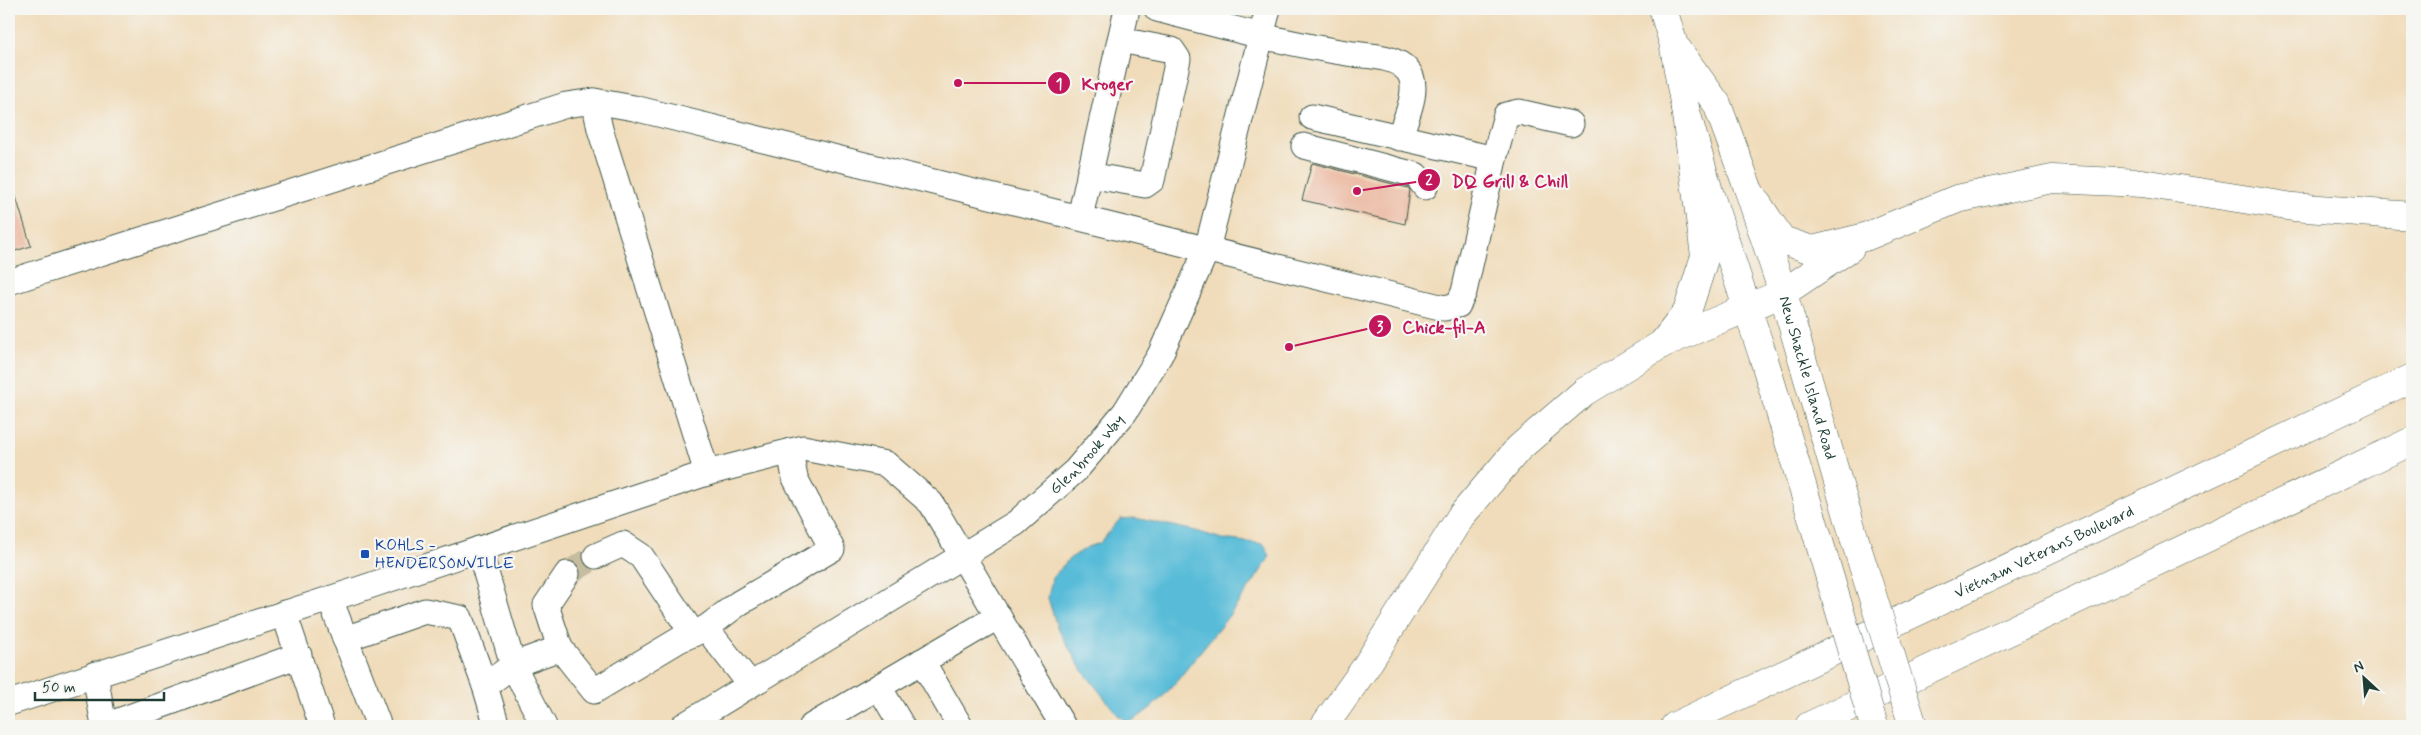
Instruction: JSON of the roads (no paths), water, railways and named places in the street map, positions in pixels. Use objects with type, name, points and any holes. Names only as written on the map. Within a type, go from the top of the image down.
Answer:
[{"type":"main road","name":"New Shackle Island Road","points":[[1663,9],[1673,42],[1685,108],[1746,308],[1763,356],[1874,726]]},
{"type":"main road","name":"New Shackle Island Road","points":[[1673,42],[1717,104],[1748,191],[1783,293],[1854,537],[1913,726]]},
{"type":"main road","points":[[1662,344],[1687,312],[1705,256],[1685,108]]},
{"type":"main road","points":[[1748,191],[1782,240],[1812,250],[1865,237],[1957,199],[2052,179],[2142,183],[2293,207],[2412,216]]},
{"type":"main road","points":[[1324,726],[1365,668],[1461,516],[1519,448],[1584,392],[1662,344],[1783,293],[1865,237]]},
{"type":"main road","name":"Vietnam Veterans Boulevard","points":[[1675,726],[2412,378]]},
{"type":"main road","points":[[1808,726],[2412,441]]},
{"type":"street","points":[[1080,217],[1127,9]]},
{"type":"street","points":[[1157,9],[1259,36],[1378,57],[1403,66],[1408,70],[1414,87],[1399,138]]},
{"type":"street","name":"Glenbrook Way","points":[[683,726],[1016,523],[1076,470],[1124,412],[1160,355],[1207,249],[1259,36],[1268,9]]},
{"type":"street","points":[[1089,175],[1144,185],[1152,180],[1178,59],[1172,50],[1120,40]]},
{"type":"street","points":[[594,101],[600,130],[707,473]]},
{"type":"street","points":[[9,282],[566,105],[594,101],[634,108],[1444,308],[1458,305],[1464,292],[1494,159],[1506,115],[1519,112],[1571,124]]},
{"type":"street","points":[[1312,117],[1494,159]]},
{"type":"street","points":[[1304,146],[1416,174],[1425,187]]},
{"type":"street","points":[[9,702],[330,599],[707,473],[802,448],[886,464],[931,503],[963,554],[1063,726]]},
{"type":"street","points":[[567,574],[546,605],[560,648],[594,691],[699,631],[739,604],[832,549],[795,478],[790,451]]},
{"type":"street","points":[[596,556],[623,544],[641,556],[699,631],[750,684]]},
{"type":"street","points":[[479,549],[513,665],[544,726]]},
{"type":"street","points":[[330,599],[379,726]]},
{"type":"street","points":[[345,638],[424,611],[460,618],[485,686],[497,726]]},
{"type":"street","points":[[284,614],[322,726]]},
{"type":"street","points":[[812,726],[999,616]]},
{"type":"street","points":[[485,686],[513,665],[560,648]]},
{"type":"street","points":[[95,674],[105,726],[299,655]]},
{"type":"street","points":[[922,661],[960,726]]},
{"type":"street","points":[[879,687],[902,726]]},
{"type":"water","points":[[1135,518],[1196,531],[1222,539],[1264,544],[1270,556],[1237,605],[1176,682],[1159,701],[1127,723],[1117,714],[1080,667],[1057,627],[1048,598],[1052,578],[1069,559],[1088,547],[1100,543],[1120,519]]},
{"type":"tunnel","points":[[567,574],[596,556]]},
{"type":"place","name":"Kroger","points":[[958,83]]},
{"type":"place","name":"DQ Grill & Chill","points":[[1357,191]]},
{"type":"place","name":"Chick-fil-A","points":[[1289,347]]},
{"type":"place","name":"KOHLS - HENDERSONVILLE","points":[[365,554]]}]
